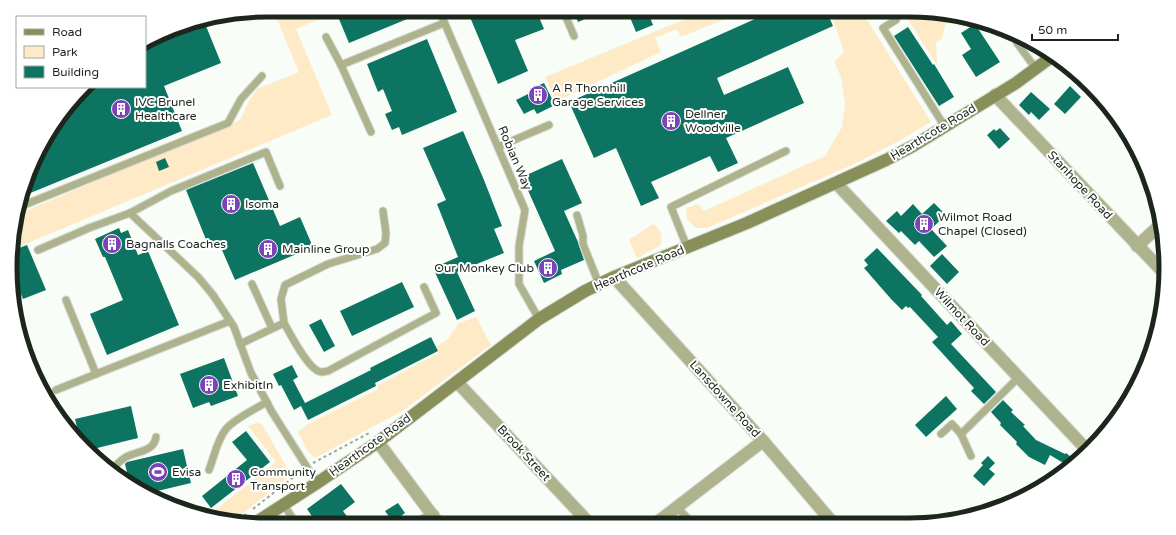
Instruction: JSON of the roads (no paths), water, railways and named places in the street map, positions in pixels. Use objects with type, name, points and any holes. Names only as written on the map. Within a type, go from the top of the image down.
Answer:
[{"type":"street","name":"Hearthcote Road","points":[[263,518],[378,442],[539,319],[585,291],[614,277],[747,223],[836,184],[886,160],[945,127],[1036,69],[1048,59]]},
{"type":"street","name":"Stanhope Road","points":[[995,95],[1159,268]]},
{"type":"street","name":"Wilmot Road","points":[[836,184],[1084,447]]},
{"type":"street","points":[[1137,246],[1156,229]]},
{"type":"street","name":"Lansdowne Road","points":[[614,277],[763,441],[830,518]]},
{"type":"street","name":"Brook Street","points":[[457,382],[584,518]]},
{"type":"street","points":[[663,518],[763,441]]},
{"type":"street","points":[[378,442],[435,518]]},
{"type":"lane","name":"Robian Way","points":[[442,17],[525,210],[519,246],[519,284],[539,319]]},
{"type":"lane","points":[[566,17],[574,36]]},
{"type":"lane","points":[[896,20],[883,28],[945,127]]},
{"type":"lane","points":[[341,65],[444,23]]},
{"type":"lane","points":[[326,37],[341,65],[371,132]]},
{"type":"lane","points":[[1017,42],[1036,69]]},
{"type":"lane","points":[[26,204],[228,122],[241,99],[262,76]]},
{"type":"lane","points":[[498,147],[549,125]]},
{"type":"lane","points":[[687,247],[670,207],[786,151]]},
{"type":"lane","points":[[38,250],[89,228],[130,213],[171,191],[266,152],[280,186]]},
{"type":"lane","points":[[383,211],[386,233],[385,243],[377,249],[328,264],[285,285],[280,299],[284,323],[296,346],[314,369],[321,372],[328,370],[436,313],[424,287]]},
{"type":"lane","points":[[130,213],[198,277],[213,295],[234,327],[251,373],[267,402],[317,483]]},
{"type":"lane","points":[[577,215],[583,236],[583,244],[599,284]]},
{"type":"lane","points":[[252,284],[272,328]]},
{"type":"lane","points":[[66,300],[96,374]]},
{"type":"lane","points":[[56,390],[230,321]]},
{"type":"lane","points":[[240,344],[284,323]]},
{"type":"lane","points":[[961,434],[1019,377]]},
{"type":"lane","points":[[209,470],[219,440],[226,429],[240,418],[267,402]]},
{"type":"lane","points":[[941,434],[952,424],[961,434],[971,456]]},
{"type":"lane","points":[[116,466],[128,456],[152,447],[156,443],[156,437]]},
{"type":"lane","points":[[284,505],[292,518]]},
{"type":"lane","points":[[677,507],[687,518]]},
{"type":"place","name":"A R Thornhill Garage Services","points":[[538,95]]},
{"type":"place","name":"IVC Brunel Healthcare","points":[[121,109]]},
{"type":"place","name":"Dellner Woodville","points":[[671,121]]},
{"type":"place","name":"Isoma","points":[[231,204]]},
{"type":"place","name":"Wilmot Road Chapel (Closed)","points":[[924,224]]},
{"type":"place","name":"Bagnalls Coaches","points":[[112,244]]},
{"type":"place","name":"Mainline Group","points":[[268,249]]},
{"type":"place","name":"Our Monkey Club","points":[[548,268]]},
{"type":"place","name":"ExhibitIn","points":[[209,385]]},
{"type":"place","name":"Evisa","points":[[158,472]]},
{"type":"place","name":"Community Transport","points":[[236,479]]}]
